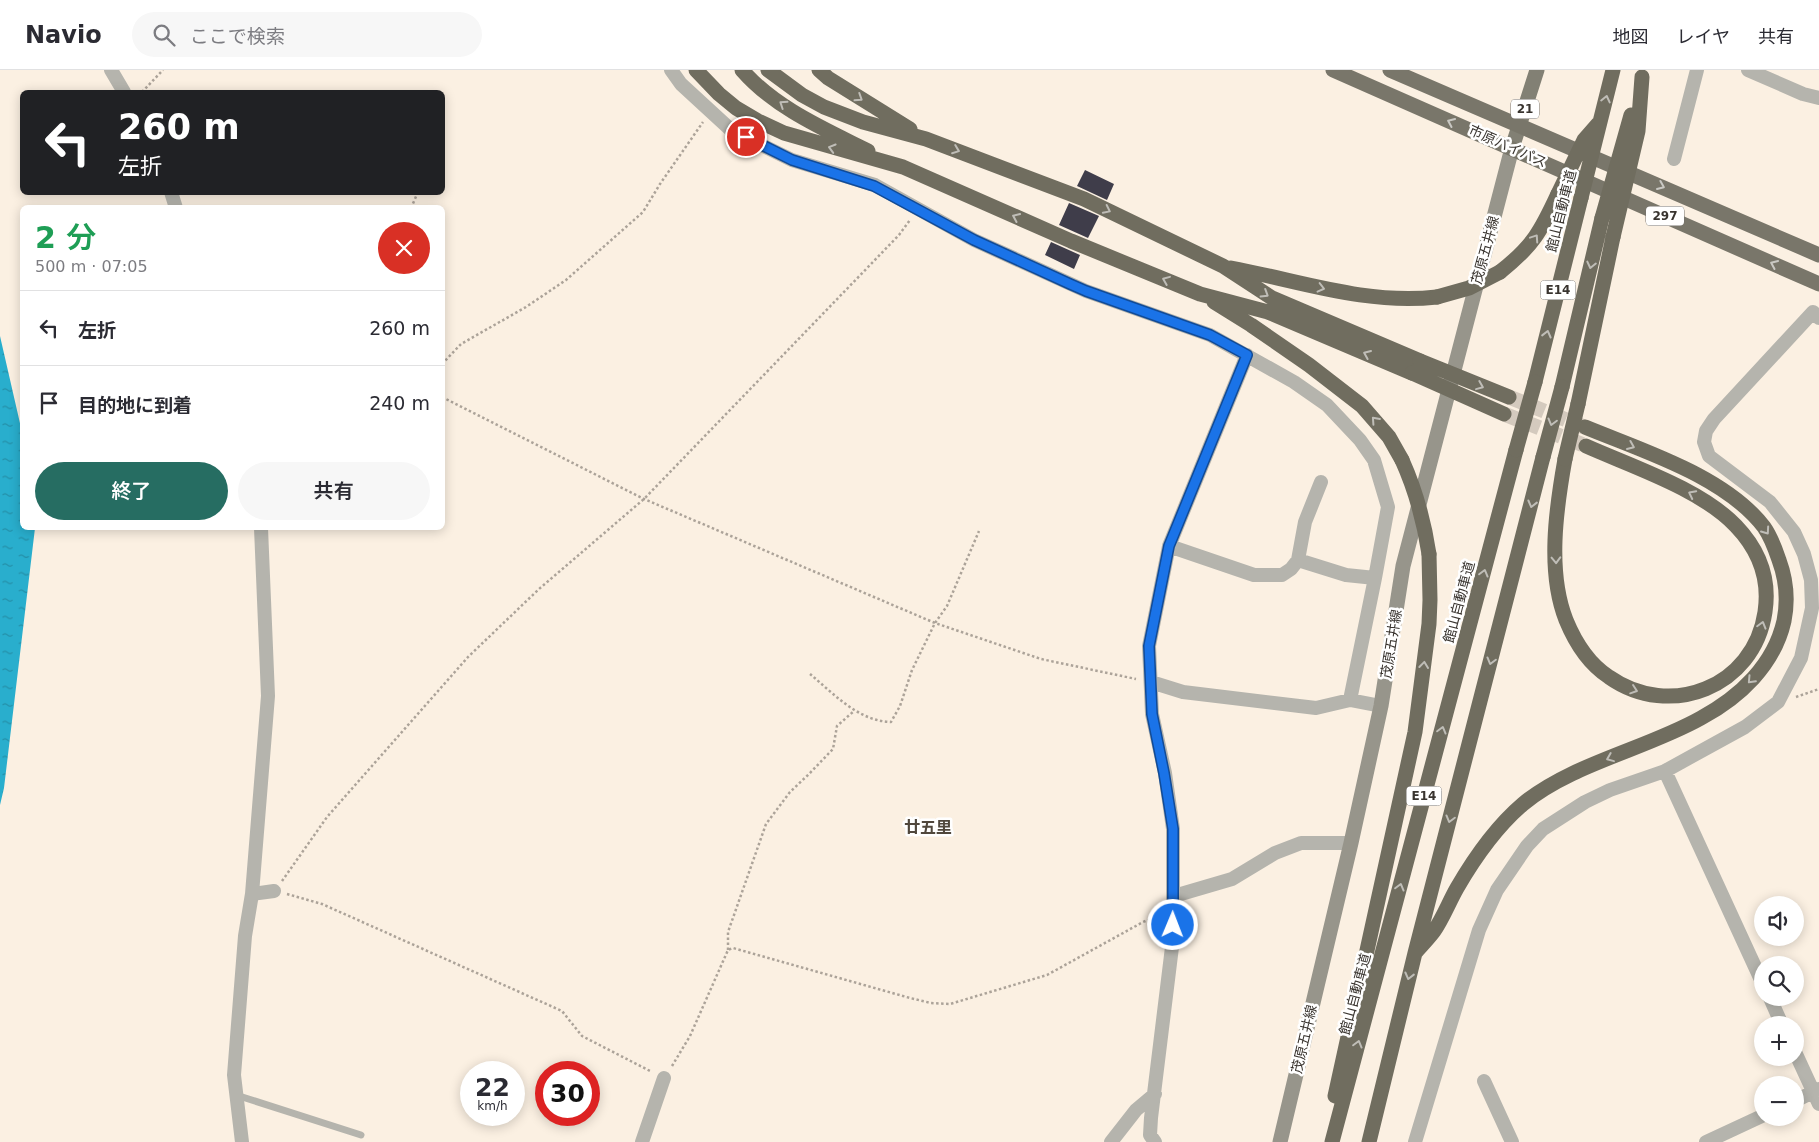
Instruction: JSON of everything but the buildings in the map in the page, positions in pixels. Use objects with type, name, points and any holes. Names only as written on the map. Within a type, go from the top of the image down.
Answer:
[{"type":"highway","points":[[696,70],[719,94],[758,121],[784,133],[903,168]]},
{"type":"highway","points":[[742,70],[763,91],[818,126],[903,168],[1071,241],[1200,294],[1268,312],[1416,367],[1509,397]]},
{"type":"highway","points":[[768,70],[802,95],[824,107],[863,122],[926,139],[1084,199],[1222,266],[1272,298],[1416,367],[1504,414]]},
{"type":"highway","points":[[819,70],[828,78],[926,139]]},
{"type":"highway","name":"市原バイパス","points":[[1333,70],[1819,284]]},
{"type":"highway","name":"市原バイパス","points":[[1390,70],[1819,255]]},
{"type":"highway","name":"館山自動車道","points":[[1332,1142],[1535,382],[1613,70]]},
{"type":"highway","points":[[1586,446],[1699,498],[1736,526],[1758,556],[1764,571],[1767,588],[1764,622],[1748,657],[1723,681],[1707,689],[1690,694],[1654,695],[1637,692],[1608,677],[1586,656],[1575,639],[1566,619],[1557,581],[1556,505],[1564,459],[1578,404],[1613,237],[1638,131],[1643,73]]},
{"type":"highway","name":"E14","points":[[1369,1142],[1415,953],[1562,387],[1602,218],[1643,73]]},
{"type":"highway","points":[[1222,266],[1373,298],[1417,300],[1437,297],[1469,288],[1500,272],[1530,246],[1543,226],[1584,140],[1601,121]]},
{"type":"highway","points":[[1200,294],[1251,325],[1302,360],[1362,406],[1389,437],[1402,460],[1419,503],[1426,533],[1429,554],[1429,624],[1415,732],[1336,1087],[1332,1142]]},
{"type":"highway","points":[[1415,953],[1434,931],[1457,888],[1483,847],[1503,823],[1523,804],[1540,791],[1566,776],[1641,746],[1701,718],[1722,705],[1738,693],[1767,662],[1780,635],[1786,604],[1783,572],[1772,540],[1764,527],[1752,514],[1699,475],[1586,427]]},
{"type":"main road","name":"21","points":[[1512,148],[1537,70]]},
{"type":"main road","name":"茂原五井線","points":[[1280,1142],[1351,843],[1381,706],[1403,566],[1512,148]]},
{"type":"street","points":[[111,70],[123,90]]},
{"type":"street","points":[[671,70],[680,84],[731,130],[792,160],[874,186],[919,208],[974,240],[1086,291],[1210,335],[1294,382],[1326,405],[1360,440],[1374,460],[1388,507],[1350,700]]},
{"type":"street","points":[[1674,159],[1697,70]]},
{"type":"street","points":[[1748,70],[1803,94],[1819,98]]},
{"type":"street","points":[[1415,1142],[1479,930],[1497,890],[1527,846],[1543,829],[1561,816],[1610,790],[1665,771],[1745,727],[1778,702],[1801,658],[1812,608],[1811,580],[1804,554],[1794,532],[1770,502],[1709,456],[1704,442],[1706,431],[1714,419],[1813,312],[1819,318]]},
{"type":"street","points":[[1152,1140],[1155,1094],[1173,940],[1173,829],[1152,714],[1149,646],[1169,546],[1247,355]]},
{"type":"street","points":[[1169,546],[1254,575],[1282,575],[1291,569],[1298,560],[1306,522],[1321,482]]},
{"type":"street","points":[[242,1142],[234,1075],[244,946],[252,894],[268,696],[261,530]]},
{"type":"street","points":[[1298,560],[1346,574],[1375,578]]},
{"type":"street","points":[[1151,682],[1183,692],[1316,708],[1350,700],[1381,706]]},
{"type":"street","points":[[1665,771],[1754,965]]},
{"type":"street","points":[[1173,903],[1232,878],[1275,853],[1301,842],[1351,843]]},
{"type":"street","points":[[252,894],[274,891]]},
{"type":"street","points":[[1802,1066],[1817,1095],[1804,1098]]},
{"type":"street","points":[[642,1142],[664,1078]]},
{"type":"street","points":[[1484,1081],[1512,1142]]},
{"type":"street","points":[[1111,1142],[1136,1110],[1155,1094]]},
{"type":"street","points":[[1706,1142],[1754,1120]]},
{"type":"lane","points":[[236,1095],[361,1135]]},
{"type":"path","points":[[144,90],[163,70]]},
{"type":"path","points":[[445,361],[461,344],[566,280],[643,212],[660,184],[711,112]]},
{"type":"path","points":[[854,711],[837,726],[833,749],[790,792],[766,824],[728,932],[728,950],[690,1036],[664,1078],[582,1036],[562,1011],[322,904],[274,891],[327,817],[468,657],[539,588],[644,499],[899,235],[919,208]]},
{"type":"path","points":[[445,399],[644,499],[935,623],[1041,659],[1151,682]]},
{"type":"path","points":[[810,674],[854,711],[880,722],[891,722],[900,706],[912,670],[935,623],[947,606],[979,531]]},
{"type":"path","points":[[728,950],[732,948],[924,1002],[950,1004],[1047,975],[1143,922],[1173,903]]},
{"type":"water","points":[[0,336],[20,423],[20,530],[35,530],[4,788],[0,805]]},
{"type":"tunnel","points":[[1509,397],[1584,427]]},
{"type":"tunnel","points":[[1504,414],[1586,446]]},
{"type":"district","name":"廿五里","points":[[928,827]]},
{"type":"route","points":[[746,137],[792,160],[874,186],[919,208],[974,240],[1070,284],[1210,335],[1247,355],[1169,546],[1149,646],[1152,714],[1173,829],[1173,925]]}]
